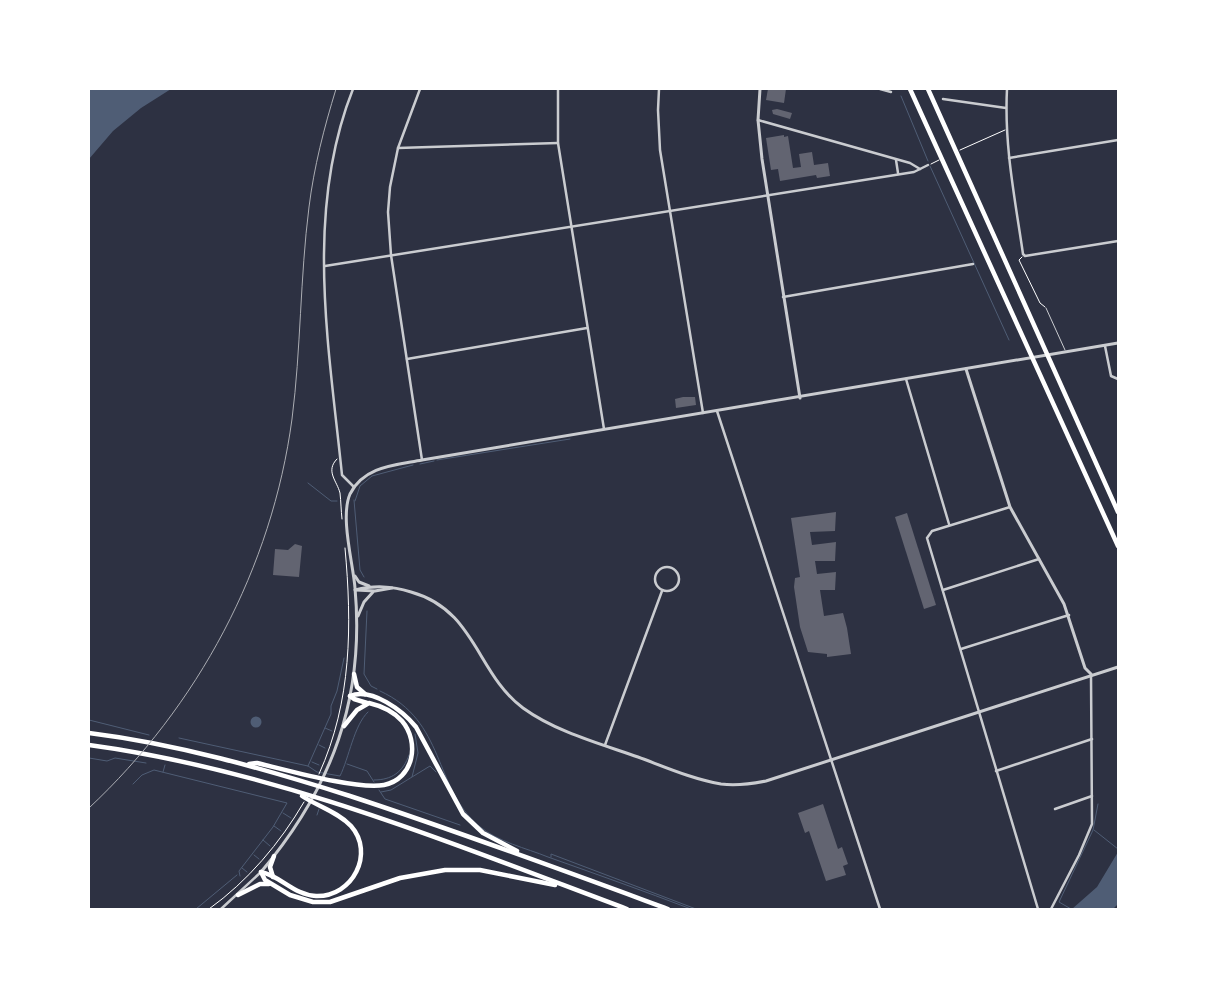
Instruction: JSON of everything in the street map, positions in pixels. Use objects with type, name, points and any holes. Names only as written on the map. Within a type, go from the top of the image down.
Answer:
[{"type":"highway","points":[[910,89],[1118,546]]},
{"type":"highway","points":[[928,89],[1118,512]]},
{"type":"highway","points":[[354,674],[359,690],[368,696],[395,706],[411,721],[458,805],[478,829],[501,844],[548,866]]},
{"type":"highway","points":[[350,696],[368,696]]},
{"type":"highway","points":[[246,765],[257,763],[368,786],[393,782],[408,768],[413,753],[408,729],[398,717],[384,708],[356,700],[350,696]]},
{"type":"highway","points":[[344,726],[357,710],[369,703]]},
{"type":"highway","points":[[89,733],[160,745],[246,765],[408,815],[668,909]]},
{"type":"highway","points":[[89,746],[201,767],[296,793],[414,831],[627,909]]},
{"type":"highway","points":[[261,872],[301,893],[323,896],[346,886],[360,866],[360,842],[350,824],[296,793]]},
{"type":"highway","points":[[274,856],[270,867],[274,878]]},
{"type":"highway","points":[[261,872],[263,879],[297,898],[320,903],[342,899],[420,874],[471,869],[502,873],[573,889]]},
{"type":"highway","points":[[238,895],[260,884],[273,885]]},
{"type":"street","points":[[353,89],[337,139],[328,185],[324,225],[326,310],[342,475],[354,487]]},
{"type":"street","points":[[420,89],[398,148],[388,201],[391,255],[422,460]]},
{"type":"street","points":[[558,89],[558,143],[604,429]]},
{"type":"street","points":[[659,89],[658,131],[703,413]]},
{"type":"street","points":[[760,89],[758,120],[767,196],[800,398]]},
{"type":"street","points":[[880,89],[891,92]]},
{"type":"street","points":[[1007,89],[1006,129],[1009,158],[1025,256],[1118,241]]},
{"type":"street","points":[[943,99],[1006,108]]},
{"type":"street","points":[[758,120],[896,160],[910,162],[920,169]]},
{"type":"street","points":[[1009,158],[1118,140]]},
{"type":"street","points":[[398,148],[558,143]]},
{"type":"street","points":[[896,160],[898,174]]},
{"type":"street","points":[[325,266],[914,172],[929,164]]},
{"type":"street","points":[[783,297],[973,264]]},
{"type":"street","points":[[407,359],[588,328]]},
{"type":"street","points":[[221,909],[261,872],[302,818],[327,771],[344,726],[354,674],[357,619],[347,516],[348,502],[354,487],[370,473],[381,468],[422,460],[1118,344]]},
{"type":"street","points":[[1105,346],[1111,376],[1118,379]]},
{"type":"street","points":[[966,369],[1010,507],[1069,615],[1084,664],[1091,675],[1092,824],[1079,856],[1052,909]]},
{"type":"street","points":[[906,379],[950,524]]},
{"type":"street","points":[[717,411],[880,909]]},
{"type":"street","points":[[1010,507],[950,524],[928,534],[927,538],[1038,909]]},
{"type":"street","points":[[943,590],[1040,559]]},
{"type":"street","points":[[669,566],[677,571],[678,583],[671,590],[662,591],[656,584],[655,575],[660,568],[669,566]]},
{"type":"street","points":[[354,574],[359,582],[370,586]]},
{"type":"street","points":[[355,590],[370,586],[384,586],[420,594],[449,611],[470,636],[504,688],[523,708],[563,729],[605,745],[704,781],[723,784],[746,785],[766,781],[1118,667]]},
{"type":"street","points":[[355,590],[375,591],[393,588]]},
{"type":"street","points":[[357,619],[364,602],[375,591]]},
{"type":"street","points":[[605,745],[662,591]]},
{"type":"street","points":[[961,649],[1069,615]]},
{"type":"street","points":[[996,771],[1092,739]]},
{"type":"street","points":[[1055,809],[1092,796]]},
{"type":"lane","points":[[1046,308],[1064,353]]},
{"type":"path","points":[[960,150],[1006,129]]},
{"type":"path","points":[[929,164],[945,157]]},
{"type":"path","points":[[1025,256],[1019,260],[1040,303],[1046,308]]},
{"type":"path","points":[[340,457],[334,461],[332,468],[333,480],[339,490],[342,521]]},
{"type":"path","points":[[321,769],[338,719],[348,663],[350,602],[344,547]]},
{"type":"path","points":[[209,909],[250,873],[271,850],[296,816]]},
{"type":"water","points":[[89,89],[171,89],[141,108],[113,131],[89,159]]},
{"type":"water","points":[[256,716],[262,722],[256,728],[250,722]]},
{"type":"water","points":[[1118,852],[1118,904],[1113,909],[1072,909],[1097,887]]},
{"type":"building","points":[[768,89],[786,89],[784,103],[766,100]]},
{"type":"building","points":[[777,109],[792,113],[790,119],[773,114],[772,110]]},
{"type":"building","points":[[784,135],[784,137],[788,136],[793,168],[801,167],[799,154],[812,152],[814,165],[828,163],[830,176],[817,178],[816,175],[780,181],[778,169],[771,170],[766,138]]},
{"type":"building","points":[[695,397],[696,405],[676,408],[675,399]]},
{"type":"building","points":[[836,512],[835,531],[810,532],[812,545],[836,542],[835,561],[815,561],[817,574],[836,572],[835,590],[820,590],[824,616],[843,613],[851,654],[827,657],[827,654],[808,652],[800,627],[794,587],[795,578],[800,577],[791,518]]},
{"type":"building","points":[[907,513],[936,605],[924,609],[895,517]]},
{"type":"building","points":[[295,544],[302,546],[299,577],[273,575],[275,549],[288,550]]},
{"type":"building","points":[[823,804],[838,849],[842,847],[848,864],[843,866],[846,875],[826,881],[809,831],[805,833],[798,813]]},
{"type":"waterway","points":[[901,96],[928,161]]},
{"type":"waterway","points":[[930,166],[1009,340]]},
{"type":"waterway","points":[[437,460],[570,439]]},
{"type":"waterway","points":[[420,464],[434,461]]},
{"type":"waterway","points":[[355,501],[360,486],[372,476],[413,465]]},
{"type":"waterway","points":[[308,483],[331,501],[337,501]]},
{"type":"waterway","points":[[354,500],[360,570],[364,577]]},
{"type":"waterway","points":[[367,611],[364,674],[371,686],[377,689]]},
{"type":"waterway","points":[[308,766],[331,714],[331,706],[337,691],[344,658]]},
{"type":"waterway","points":[[380,691],[401,704],[417,719],[437,755],[453,793],[464,810],[487,832],[512,844],[691,909]]},
{"type":"waterway","points":[[179,738],[308,766],[317,772],[340,776],[355,733],[368,712]]},
{"type":"waterway","points":[[89,720],[149,735]]},
{"type":"waterway","points":[[325,728],[332,731]]},
{"type":"waterway","points":[[381,792],[391,790],[412,777],[418,753],[415,734]]},
{"type":"waterway","points":[[319,745],[325,748]]},
{"type":"waterway","points":[[374,780],[380,780],[396,774],[404,766],[409,755]]},
{"type":"waterway","points":[[89,758],[107,761],[115,758],[146,763]]},
{"type":"waterway","points":[[312,762],[319,765]]},
{"type":"waterway","points":[[347,764],[367,771],[374,782]]},
{"type":"waterway","points":[[163,772],[165,765]]},
{"type":"waterway","points":[[412,777],[430,766],[436,772]]},
{"type":"waterway","points":[[133,784],[142,775],[154,770],[287,803],[273,827],[239,871],[240,876]]},
{"type":"waterway","points":[[379,790],[385,799],[460,825]]},
{"type":"waterway","points":[[1071,909],[1059,902],[1093,830],[1098,804]]},
{"type":"waterway","points":[[317,815],[319,809]]},
{"type":"waterway","points":[[283,813],[291,818]]},
{"type":"waterway","points":[[274,826],[281,831]]},
{"type":"waterway","points":[[1094,830],[1118,849]]},
{"type":"waterway","points":[[263,840],[270,846]]},
{"type":"waterway","points":[[551,857],[551,854],[696,909]]},
{"type":"waterway","points":[[254,855],[259,859]]},
{"type":"waterway","points":[[242,868],[247,872]]},
{"type":"waterway","points":[[196,909],[237,875]]},
{"type":"railway","points":[[89,808],[128,768],[164,725],[196,679],[224,631],[248,581],[267,528],[282,474],[292,419],[311,192],[327,118],[336,89]]}]
